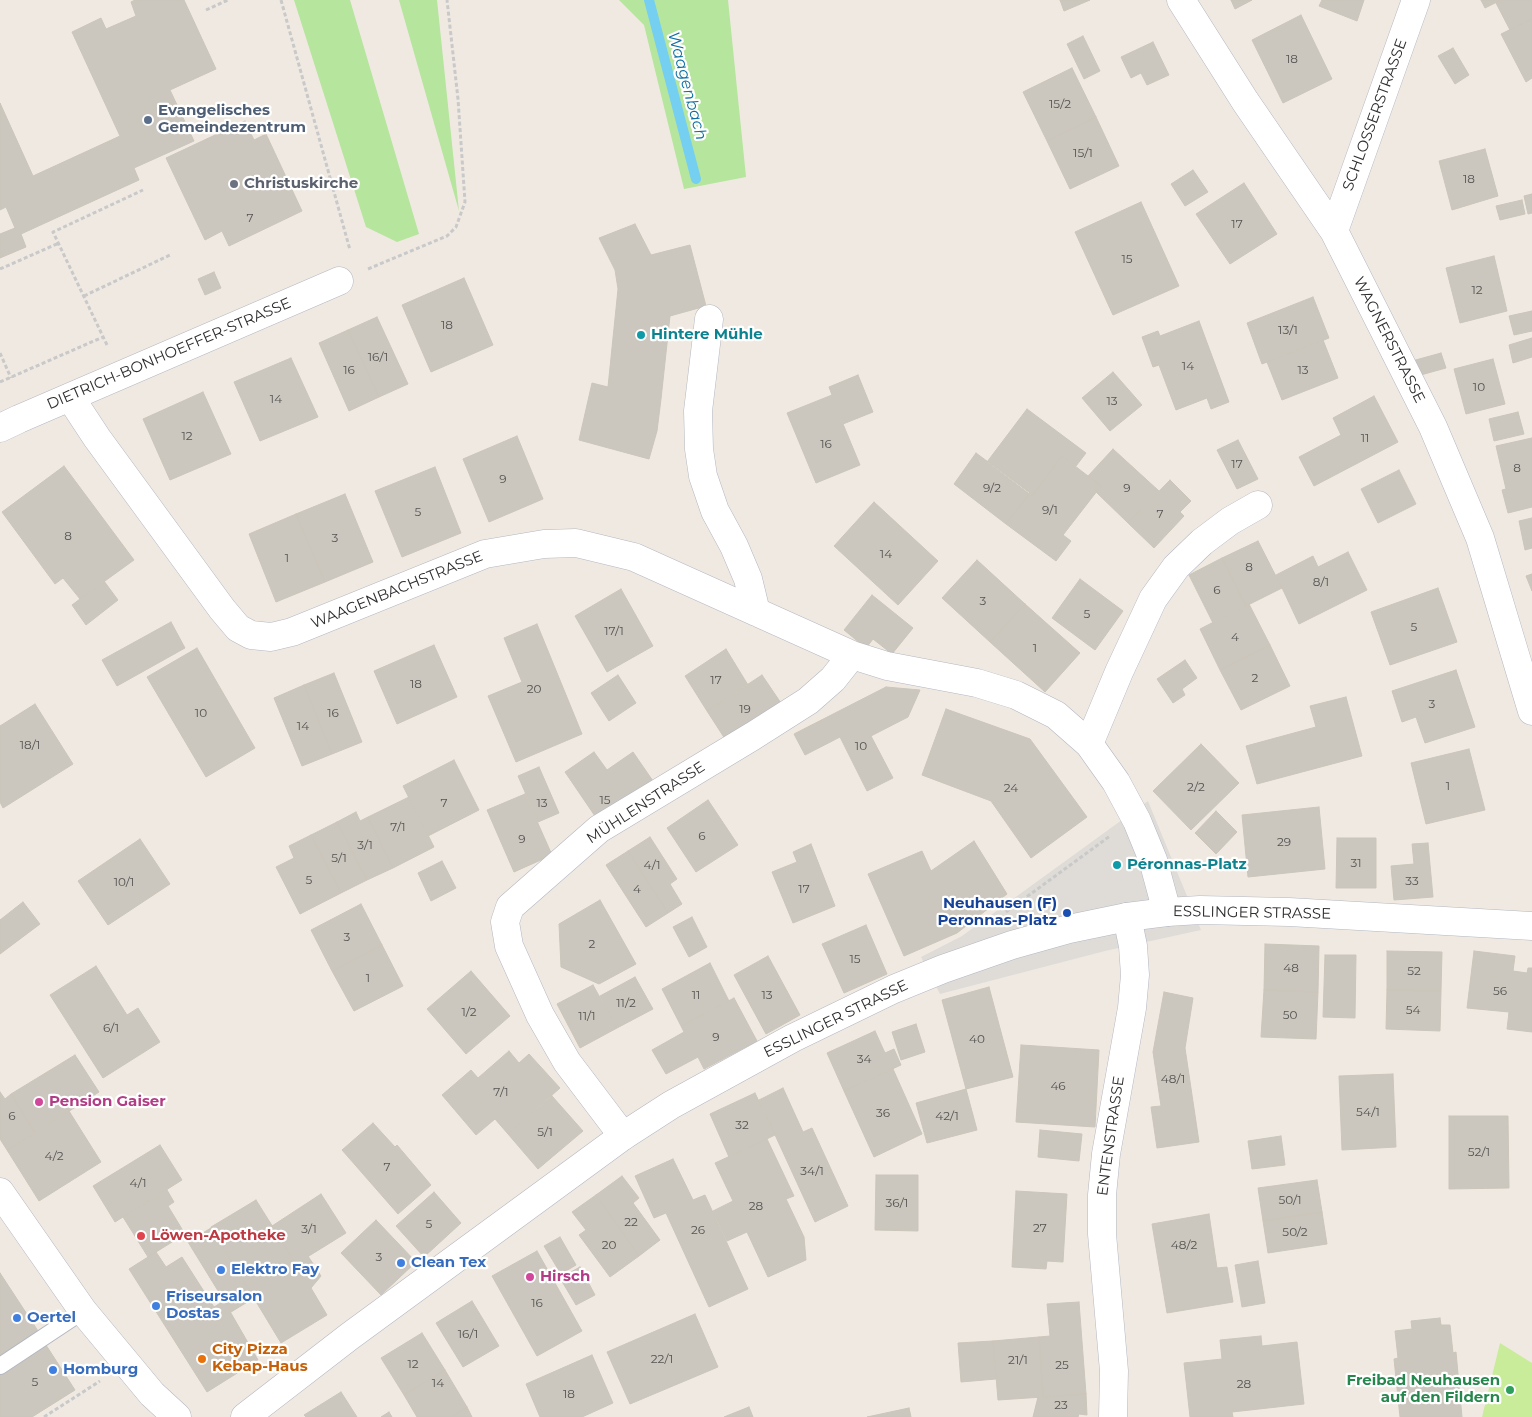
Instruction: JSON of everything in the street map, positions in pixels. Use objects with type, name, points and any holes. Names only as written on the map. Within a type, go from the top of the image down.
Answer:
[{"type":"street","name":"WAGNERSTRASSE","points":[[1181,0],[1245,101],[1334,230],[1434,427],[1480,538],[1532,711]]},
{"type":"street","name":"SCHLOSSERSTRASSE","points":[[1334,230],[1416,0]]},
{"type":"street","name":"DIETRICH-BONHOEFFER-STRASSE","points":[[0,428],[348,278]]},
{"type":"street","points":[[709,319],[698,411],[699,449],[703,476],[715,511],[734,546],[748,579],[756,612]]},
{"type":"street","name":"WAAGENBACHSTRASSE","points":[[70,397],[97,438],[222,609],[238,628],[252,635],[271,637],[292,632],[485,554],[544,544],[576,543],[634,557],[852,656]]},
{"type":"street","points":[[1088,744],[1153,599],[1176,567],[1202,542],[1230,521],[1258,505]]},
{"type":"street","points":[[852,656],[887,666],[977,683],[1016,695],[1056,715],[1088,744],[1116,782],[1135,818],[1153,860],[1168,912]]},
{"type":"street","name":"MÜHLENSTRASSE","points":[[622,1136],[567,1062],[540,1016],[509,946],[506,922],[510,907],[599,830],[808,701],[833,679],[852,656]]},
{"type":"street","name":"ESSLINGER STRASSE","points":[[245,1417],[350,1336],[622,1136],[671,1105],[752,1059],[894,989],[950,967],[1012,945],[1069,929],[1127,917],[1168,912],[1200,910],[1289,912],[1532,926]]},
{"type":"street","name":"ENTENSTRASSE","points":[[1113,1417],[1114,1371],[1102,1234],[1102,1194],[1106,1154],[1128,1036],[1134,991],[1133,946],[1127,917]]},
{"type":"street","points":[[0,1192],[83,1311],[152,1394],[177,1417]]},
{"type":"lane","points":[[0,1366],[83,1311]]},
{"type":"path","points":[[206,10],[228,0]]},
{"type":"path","points":[[281,0],[348,278],[447,236],[456,227],[461,214],[465,202],[463,164],[447,0]]},
{"type":"path","points":[[121,375],[54,232],[143,190]]},
{"type":"path","points":[[0,269],[59,243]]},
{"type":"path","points":[[84,296],[172,254]]},
{"type":"path","points":[[0,382],[103,336]]},
{"type":"path","points":[[0,353],[11,378]]},
{"type":"path","points":[[1001,915],[1135,818]]},
{"type":"path","points":[[44,1417],[126,1364]]},
{"type":"green space","points":[[294,0],[350,0],[419,234],[397,242],[366,227]]},
{"type":"green space","points":[[399,0],[437,0],[459,211]]},
{"type":"green space","points":[[619,0],[728,0],[746,177],[684,189],[644,25]]},
{"type":"green space","name":"Freibad Neuhausen auf den Fildern","points":[[1500,1343],[1532,1363],[1532,1417],[1482,1417]]},
{"type":"shaded area","name":"Péronnas-Platz","points":[[1148,801],[1201,930],[1105,951],[940,994],[921,957],[962,936]]},
{"type":"building","name":"Evangelisches Gemeindezentrum","points":[[135,0],[184,0],[216,69],[170,90],[194,141],[134,168],[139,180],[21,234],[26,247],[0,258],[0,234],[15,228],[6,207],[0,210],[0,103],[33,176],[120,136],[72,32],[101,18],[106,29],[136,16],[131,2]]},
{"type":"building","points":[[1060,0],[1090,0],[1064,11]]},
{"type":"building","points":[[1231,0],[1252,0],[1235,9]]},
{"type":"building","points":[[1322,0],[1364,0],[1357,21],[1319,6]]},
{"type":"building","points":[[1481,0],[1501,0],[1485,8]]},
{"type":"building","points":[[1501,0],[1532,0],[1532,19],[1510,30],[1496,3]]},
{"type":"building","points":[[1301,15],[1332,79],[1283,103],[1252,40]]},
{"type":"building","points":[[1532,19],[1532,78],[1526,82],[1501,34]]},
{"type":"building","points":[[1083,36],[1100,71],[1084,79],[1067,44]]},
{"type":"building","points":[[1153,42],[1169,75],[1147,85],[1141,73],[1131,78],[1121,57]]},
{"type":"building","points":[[1453,48],[1469,75],[1455,84],[1438,56]]},
{"type":"building","points":[[1072,68],[1096,117],[1047,141],[1023,92]]},
{"type":"building","points":[[1096,117],[1119,166],[1070,189],[1047,141]]},
{"type":"building","name":"Christuskirche","points":[[245,121],[254,140],[266,134],[302,211],[229,246],[222,231],[205,240],[166,158]]},
{"type":"building","points":[[1485,149],[1498,196],[1452,210],[1439,161]]},
{"type":"building","points":[[1193,170],[1208,192],[1185,206],[1171,184]]},
{"type":"building","points":[[1244,183],[1277,234],[1230,264],[1196,214]]},
{"type":"building","points":[[1532,194],[1532,213],[1528,214],[1524,196]]},
{"type":"building","points":[[1522,200],[1525,214],[1500,220],[1496,206]]},
{"type":"building","points":[[1141,202],[1179,286],[1113,315],[1075,232]]},
{"type":"building","name":"Hintere Mühle","points":[[635,224],[651,255],[690,245],[706,306],[670,316],[657,431],[649,459],[579,440],[592,383],[608,387],[618,289],[615,270],[599,238]]},
{"type":"building","points":[[1494,256],[1507,311],[1460,323],[1446,268]]},
{"type":"building","points":[[214,272],[221,288],[205,295],[198,279]]},
{"type":"building","points":[[464,278],[493,345],[431,372],[402,305]]},
{"type":"building","points":[[1313,297],[1329,338],[1262,364],[1247,323]]},
{"type":"building","points":[[1532,311],[1532,331],[1514,335],[1509,316]]},
{"type":"building","points":[[377,317],[408,384],[379,397],[348,330]]},
{"type":"building","points":[[1199,321],[1229,402],[1211,409],[1207,398],[1176,410],[1159,365],[1153,367],[1142,337],[1158,331],[1160,336]]},
{"type":"building","points":[[348,330],[379,397],[349,411],[319,343]]},
{"type":"building","points":[[1532,338],[1532,357],[1513,363],[1509,345]]},
{"type":"building","points":[[1323,340],[1338,378],[1282,400],[1267,362]]},
{"type":"building","points":[[1441,353],[1446,368],[1417,376],[1412,361]]},
{"type":"building","points":[[291,358],[318,417],[260,441],[234,382]]},
{"type":"building","points":[[1493,359],[1505,404],[1466,414],[1454,369]]},
{"type":"building","points":[[1113,372],[1142,405],[1110,431],[1082,398]]},
{"type":"building","points":[[858,375],[873,412],[843,424],[860,465],[816,483],[787,413],[832,395],[829,387]]},
{"type":"building","points":[[203,392],[231,454],[170,480],[143,419]]},
{"type":"building","points":[[1374,396],[1398,442],[1314,486],[1299,457],[1341,435],[1333,418]]},
{"type":"building","points":[[1027,409],[1086,453],[1076,466],[1062,456],[1032,496],[987,462]]},
{"type":"building","points":[[1518,412],[1524,434],[1494,441],[1489,419]]},
{"type":"building","points":[[517,436],[543,499],[489,522],[463,459]]},
{"type":"building","points":[[1532,438],[1532,507],[1508,513],[1502,490],[1506,489],[1496,446]]},
{"type":"building","points":[[1238,440],[1258,479],[1237,489],[1217,450]]},
{"type":"building","points":[[1113,449],[1159,491],[1128,523],[1096,492],[1101,486],[1088,476]]},
{"type":"building","points":[[976,453],[1030,493],[1006,524],[954,484]]},
{"type":"building","points":[[1062,456],[1101,486],[1063,535],[1071,541],[1056,561],[1006,524],[1030,493],[1032,496]]},
{"type":"building","points":[[64,466],[134,560],[80,599],[63,578],[55,584],[2,512]]},
{"type":"building","points":[[435,467],[461,533],[402,557],[375,491]]},
{"type":"building","points":[[1399,470],[1416,504],[1378,523],[1361,489]]},
{"type":"building","points":[[1170,480],[1191,501],[1180,512],[1184,516],[1154,548],[1128,523]]},
{"type":"building","points":[[345,494],[373,562],[325,582],[296,514]]},
{"type":"building","points":[[874,502],[938,561],[898,605],[834,546]]},
{"type":"building","points":[[296,514],[325,582],[276,602],[249,534]]},
{"type":"building","points":[[1532,518],[1532,548],[1525,550],[1519,521]]},
{"type":"building","points":[[1258,541],[1282,588],[1246,606],[1222,558]]},
{"type":"building","points":[[1348,552],[1367,590],[1299,624],[1276,575],[1313,556],[1318,567]]},
{"type":"building","points":[[1222,558],[1246,606],[1213,623],[1189,575]]},
{"type":"building","points":[[977,560],[1025,604],[990,642],[942,598]]},
{"type":"building","points":[[1532,574],[1532,591],[1526,576]]},
{"type":"building","points":[[1080,579],[1123,611],[1095,650],[1052,618]]},
{"type":"building","points":[[104,581],[118,600],[86,625],[72,605]]},
{"type":"building","points":[[1438,588],[1457,642],[1390,665],[1371,612]]},
{"type":"building","points":[[621,589],[653,646],[607,672],[575,616]]},
{"type":"building","points":[[872,595],[913,628],[892,654],[873,639],[866,648],[844,630]]},
{"type":"building","points":[[1025,604],[1080,653],[1045,692],[990,642]]},
{"type":"building","points":[[1249,604],[1270,645],[1220,670],[1200,629]]},
{"type":"building","points":[[171,622],[185,648],[117,686],[102,660]]},
{"type":"building","points":[[537,624],[582,734],[516,762],[488,696],[522,682],[504,638]]},
{"type":"building","points":[[434,645],[457,697],[397,724],[374,671]]},
{"type":"building","points":[[1270,645],[1290,686],[1241,710],[1220,670]]},
{"type":"building","points":[[197,648],[255,748],[206,777],[147,677]]},
{"type":"building","points":[[726,649],[748,685],[707,711],[685,676]]},
{"type":"building","points":[[1185,660],[1197,678],[1182,689],[1185,695],[1173,703],[1157,679]]},
{"type":"building","points":[[1456,670],[1475,727],[1425,743],[1416,717],[1402,722],[1392,691]]},
{"type":"building","points":[[334,673],[362,742],[332,754],[304,685]]},
{"type":"building","points":[[618,675],[636,703],[609,721],[591,693]]},
{"type":"building","points":[[762,675],[783,706],[727,742],[707,711]]},
{"type":"building","points":[[304,685],[332,754],[302,766],[274,698]]},
{"type":"building","points":[[886,687],[920,690],[908,717],[871,736],[893,778],[867,791],[840,737],[805,755],[794,734]]},
{"type":"building","points":[[1346,697],[1362,756],[1257,784],[1246,746],[1316,727],[1310,706]]},
{"type":"building","points":[[35,704],[73,764],[3,808],[0,802],[0,726]]},
{"type":"building","points":[[946,709],[1030,739],[1087,817],[1031,858],[991,801],[922,775]]},
{"type":"building","points":[[1201,744],[1239,783],[1191,830],[1153,791]]},
{"type":"building","points":[[1469,749],[1485,810],[1426,824],[1411,763]]},
{"type":"building","points":[[594,752],[607,770],[633,752],[653,781],[597,819],[565,772]]},
{"type":"building","points":[[454,760],[479,810],[428,836],[403,786]]},
{"type":"building","points":[[539,767],[559,813],[538,822],[518,776]]},
{"type":"building","points":[[525,794],[552,855],[514,872],[487,810]]},
{"type":"building","points":[[409,797],[434,847],[393,868],[368,817]]},
{"type":"building","points":[[708,800],[738,845],[696,872],[667,828]]},
{"type":"building","points":[[1319,807],[1325,869],[1248,877],[1242,815]]},
{"type":"building","points":[[1216,811],[1237,832],[1216,854],[1195,833]]},
{"type":"building","points":[[356,812],[360,821],[368,817],[393,868],[367,880],[337,822]]},
{"type":"building","points":[[337,822],[367,880],[341,893],[311,835]]},
{"type":"building","points":[[311,835],[341,893],[300,914],[276,867],[294,858],[289,846]]},
{"type":"building","points":[[650,837],[677,879],[670,884],[682,904],[668,913],[628,851]]},
{"type":"building","points":[[1337,838],[1376,838],[1376,888],[1336,888]]},
{"type":"building","points":[[140,839],[170,884],[108,925],[78,881]]},
{"type":"building","points":[[974,841],[1007,894],[957,933],[904,956],[868,874],[922,851],[931,871]]},
{"type":"building","points":[[1428,843],[1433,897],[1394,900],[1391,866],[1414,864],[1412,844]]},
{"type":"building","points":[[811,844],[835,906],[793,923],[772,872],[797,862],[793,852]]},
{"type":"building","points":[[628,851],[668,913],[646,927],[606,865]]},
{"type":"building","points":[[442,861],[456,888],[431,901],[418,873]]},
{"type":"building","points":[[600,900],[636,964],[599,984],[561,967],[559,924]]},
{"type":"building","points":[[23,902],[40,924],[0,954],[0,920]]},
{"type":"building","points":[[361,904],[382,945],[332,971],[311,930]]},
{"type":"building","points":[[692,917],[707,947],[689,957],[673,927]]},
{"type":"building","points":[[866,925],[887,974],[844,993],[822,944]]},
{"type":"building","points":[[1265,944],[1319,946],[1318,992],[1264,990]]},
{"type":"building","points":[[382,945],[403,986],[354,1011],[332,971]]},
{"type":"building","points":[[1387,951],[1442,952],[1441,991],[1387,990]]},
{"type":"building","points":[[1474,951],[1515,956],[1513,971],[1527,973],[1528,968],[1532,968],[1532,1032],[1507,1029],[1509,1012],[1467,1008]]},
{"type":"building","points":[[1325,955],[1356,955],[1355,1018],[1323,1017]]},
{"type":"building","points":[[768,956],[800,1015],[766,1034],[734,975]]},
{"type":"building","points":[[710,963],[729,1001],[681,1026],[662,989]]},
{"type":"building","points":[[96,966],[127,1015],[138,1008],[160,1042],[103,1078],[50,995]]},
{"type":"building","points":[[471,971],[510,1016],[466,1054],[427,1009]]},
{"type":"building","points":[[635,977],[653,1009],[617,1028],[600,996]]},
{"type":"building","points":[[593,985],[617,1028],[580,1048],[557,1004]]},
{"type":"building","points":[[989,987],[1013,1077],[966,1089],[942,1000]]},
{"type":"building","points":[[1264,990],[1318,992],[1316,1039],[1261,1037]]},
{"type":"building","points":[[1387,990],[1441,991],[1440,1031],[1386,1029]]},
{"type":"building","points":[[1164,992],[1193,998],[1185,1048],[1199,1142],[1157,1148],[1151,1107],[1161,1106],[1153,1052]]},
{"type":"building","points":[[734,998],[757,1041],[704,1069],[698,1057],[666,1074],[652,1050],[684,1032],[681,1026]]},
{"type":"building","points":[[916,1024],[925,1052],[901,1060],[892,1032]]},
{"type":"building","points":[[875,1031],[885,1053],[894,1049],[901,1065],[844,1091],[827,1053]]},
{"type":"building","points":[[1021,1045],[1099,1050],[1095,1127],[1016,1122]]},
{"type":"building","points":[[509,1051],[519,1063],[529,1054],[560,1088],[508,1134],[495,1119],[476,1135],[442,1095],[471,1070],[478,1078]]},
{"type":"building","points":[[75,1055],[99,1092],[35,1133],[11,1094]]},
{"type":"building","points":[[893,1069],[922,1134],[874,1157],[844,1091]]},
{"type":"building","points":[[1393,1074],[1396,1147],[1342,1150],[1339,1076]]},
{"type":"building","points":[[783,1088],[803,1132],[812,1128],[848,1206],[815,1222],[759,1100]]},
{"type":"building","points":[[966,1089],[977,1130],[927,1143],[916,1103]]},
{"type":"building","points":[[0,1092],[5,1099],[11,1094],[35,1133],[7,1150],[0,1139]]},
{"type":"building","points":[[755,1093],[775,1135],[729,1157],[710,1114]]},
{"type":"building","points":[[552,1096],[583,1131],[538,1169],[508,1134]]},
{"type":"building","points":[[69,1111],[101,1162],[39,1201],[7,1150]]},
{"type":"building","points":[[1449,1116],[1508,1116],[1509,1188],[1449,1189]]},
{"type":"building","points":[[373,1123],[395,1147],[397,1145],[431,1185],[398,1214],[342,1150]]},
{"type":"building","points":[[1040,1130],[1082,1134],[1079,1161],[1038,1157]]},
{"type":"building","points":[[1281,1136],[1285,1165],[1252,1169],[1248,1141]]},
{"type":"building","points":[[767,1139],[794,1196],[786,1199],[804,1237],[806,1260],[768,1277],[747,1232],[727,1241],[713,1211],[733,1201],[715,1163]]},
{"type":"building","points":[[160,1145],[182,1180],[115,1222],[93,1186]]},
{"type":"building","points":[[673,1159],[693,1200],[705,1195],[748,1289],[709,1307],[666,1213],[654,1218],[635,1176]]},
{"type":"building","points":[[876,1175],[918,1175],[918,1231],[875,1230]]},
{"type":"building","points":[[622,1176],[639,1198],[633,1203],[660,1240],[639,1256],[596,1195]]},
{"type":"building","points":[[1317,1180],[1322,1212],[1263,1221],[1258,1188]]},
{"type":"building","points":[[167,1190],[174,1202],[168,1206],[185,1234],[148,1257],[123,1217]]},
{"type":"building","points":[[1016,1191],[1067,1194],[1063,1262],[1047,1261],[1046,1269],[1012,1267]]},
{"type":"building","points":[[434,1192],[461,1223],[424,1257],[396,1226]]},
{"type":"building","points":[[321,1194],[346,1233],[296,1264],[272,1226]]},
{"type":"building","points":[[596,1195],[639,1256],[610,1277],[579,1235],[586,1230],[572,1212]]},
{"type":"building","points":[[256,1200],[296,1264],[308,1256],[321,1276],[311,1288],[327,1315],[281,1343],[211,1227]]},
{"type":"building","points":[[1322,1212],[1327,1244],[1268,1253],[1263,1221]]},
{"type":"building","points":[[1209,1214],[1217,1268],[1227,1267],[1233,1302],[1167,1313],[1152,1224]]},
{"type":"building","points":[[376,1220],[416,1262],[381,1295],[341,1253]]},
{"type":"building","name":"Elektro Fay","points":[[211,1228],[254,1298],[231,1312],[188,1242]]},
{"type":"building","points":[[560,1237],[576,1265],[561,1274],[544,1246]]},
{"type":"building","points":[[537,1251],[582,1331],[537,1356],[492,1276]]},
{"type":"building","points":[[156,1252],[166,1267],[182,1257],[214,1307],[224,1301],[258,1360],[207,1392],[129,1269]]},
{"type":"building","points":[[1258,1261],[1265,1303],[1242,1307],[1235,1265]]},
{"type":"building","points":[[580,1267],[595,1295],[576,1305],[560,1278]]},
{"type":"building","points":[[0,1273],[38,1331],[0,1355]]},
{"type":"building","points":[[472,1301],[499,1346],[463,1367],[436,1323]]},
{"type":"building","points":[[1079,1302],[1086,1394],[1043,1397],[1039,1337],[1050,1336],[1047,1304]]},
{"type":"building","points":[[695,1314],[718,1367],[630,1404],[607,1352]]},
{"type":"building","points":[[1440,1318],[1441,1325],[1450,1325],[1453,1353],[1456,1352],[1462,1417],[1400,1417],[1394,1359],[1398,1358],[1395,1331],[1412,1329],[1411,1321]]},
{"type":"building","points":[[422,1333],[445,1370],[404,1395],[381,1358]]},
{"type":"building","points":[[1261,1336],[1262,1346],[1297,1342],[1304,1404],[1232,1412],[1233,1417],[1190,1417],[1184,1363],[1222,1359],[1220,1340]]},
{"type":"building","points":[[1039,1337],[1043,1397],[998,1400],[993,1341]]},
{"type":"building","points":[[993,1341],[996,1379],[961,1382],[958,1343]]},
{"type":"building","points":[[46,1345],[75,1390],[32,1417],[0,1417],[0,1375]]},
{"type":"building","points":[[592,1355],[613,1403],[582,1417],[540,1417],[526,1384]]},
{"type":"building","points":[[445,1370],[467,1407],[452,1417],[417,1417],[404,1395]]},
{"type":"building","points":[[341,1392],[357,1417],[306,1417],[304,1415]]},
{"type":"building","points":[[1086,1394],[1087,1415],[1079,1414],[1078,1417],[1033,1417],[1038,1397]]},
{"type":"building","points":[[467,1407],[472,1417],[452,1417]]},
{"type":"building","points":[[749,1407],[753,1417],[724,1417]]},
{"type":"building","points":[[909,1408],[911,1417],[867,1417]]},
{"type":"building","points":[[389,1412],[392,1417],[381,1417]]},
{"type":"waterway","name":"Waagenbach","points":[[649,0],[696,179]]},
{"type":"place","name":"Evangelisches Gemeindezentrum","points":[[148,120]]},
{"type":"place","name":"Christuskirche","points":[[234,184]]},
{"type":"place","name":"Hintere Mühle","points":[[641,335]]},
{"type":"place","name":"Péronnas-Platz","points":[[1117,865]]},
{"type":"place","name":"Neuhausen (F) Peronnas-Platz","points":[[1067,913]]},
{"type":"place","name":"Pension Gaiser","points":[[39,1102]]},
{"type":"place","name":"Löwen-Apotheke","points":[[141,1236]]},
{"type":"place","name":"Clean Tex","points":[[401,1263]]},
{"type":"place","name":"Elektro Fay","points":[[221,1270]]},
{"type":"place","name":"Hirsch","points":[[530,1277]]},
{"type":"place","name":"Friseursalon Dostas","points":[[156,1306]]},
{"type":"place","name":"Oertel","points":[[17,1318]]},
{"type":"place","name":"City Pizza Kebap-Haus","points":[[202,1359]]},
{"type":"place","name":"Homburg","points":[[53,1370]]},
{"type":"place","name":"Freibad Neuhausen auf den Fildern","points":[[1510,1390]]}]
